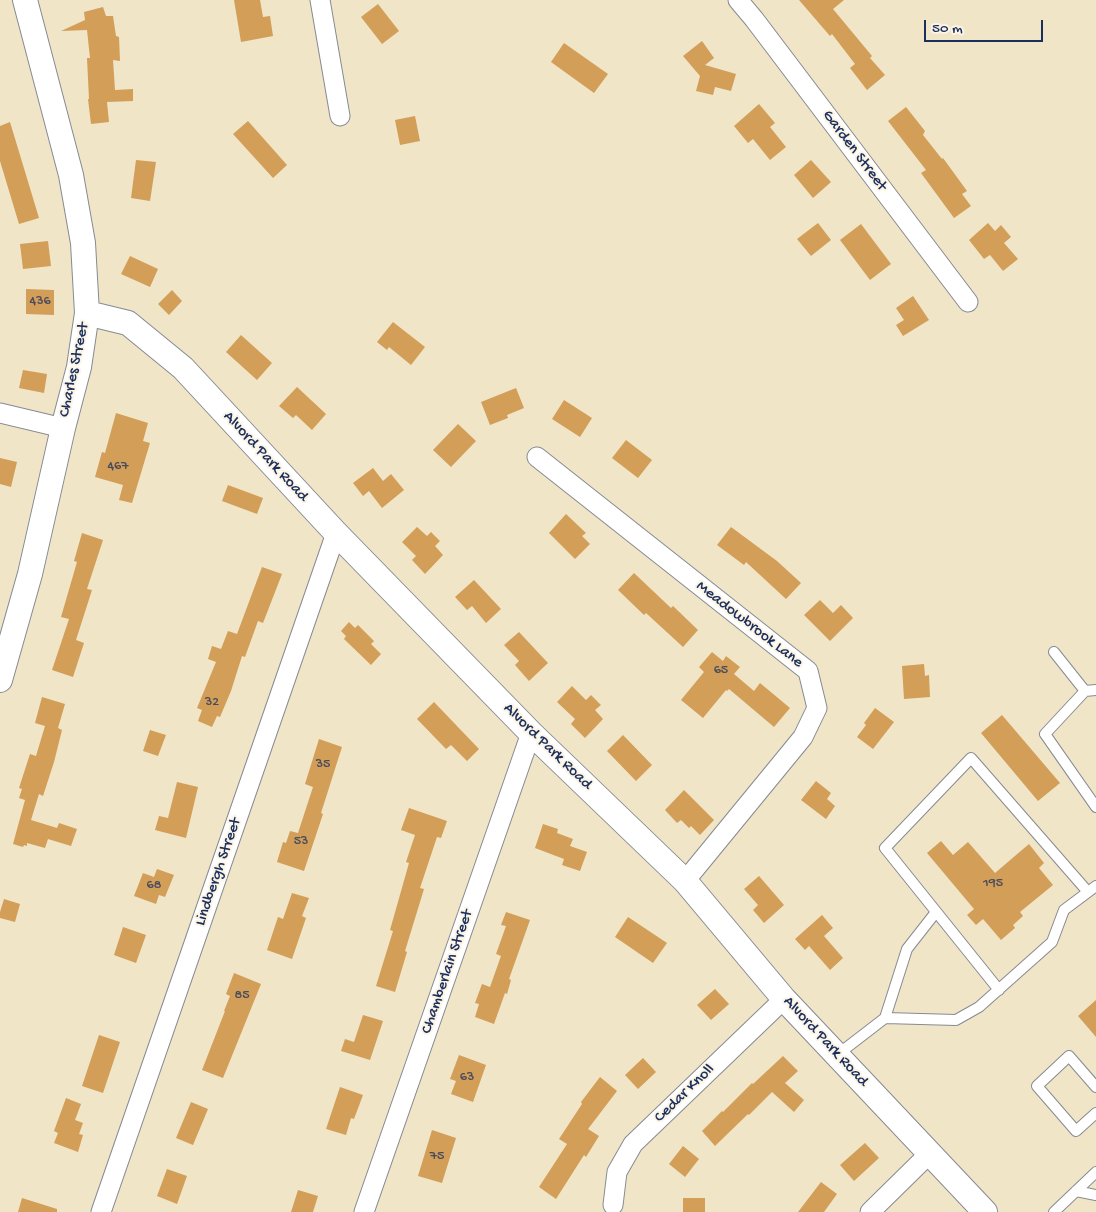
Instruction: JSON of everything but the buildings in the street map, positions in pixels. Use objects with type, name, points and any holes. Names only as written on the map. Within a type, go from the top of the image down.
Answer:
[{"type":"street","name":"Charles Street","points":[[0,680],[30,574],[63,428],[79,367],[87,313],[83,243],[71,175],[25,0]]},
{"type":"street","points":[[320,0],[340,116]]},
{"type":"street","name":"Garden Street","points":[[738,0],[968,302]]},
{"type":"street","name":"Alvord Park Road","points":[[87,313],[128,323],[183,368],[336,533],[531,733],[685,881],[784,999],[985,1212]]},
{"type":"street","points":[[0,413],[63,428]]},
{"type":"street","name":"Meadowbrook Lane","points":[[538,457],[808,671],[817,708],[802,738],[685,881]]},
{"type":"street","name":"Lindbergh Street","points":[[101,1212],[336,533]]},
{"type":"street","name":"Chamberlain Street","points":[[364,1212],[531,733]]},
{"type":"street","name":"Cedar Knoll","points":[[613,1205],[617,1172],[633,1144],[784,999]]},
{"type":"street","points":[[870,1212],[930,1153]]},
{"type":"lane","points":[[1054,652],[1091,691],[1045,734],[1096,807]]},
{"type":"lane","points":[[885,1018],[956,1020],[980,1007],[999,990],[1052,942],[1064,910],[1092,889],[971,758],[884,848],[999,990]]},
{"type":"lane","points":[[837,1055],[885,1018],[907,949],[936,912]]},
{"type":"lane","points":[[1096,1087],[1070,1056],[1038,1086],[1076,1131],[1096,1114]]},
{"type":"lane","points":[[1054,1212],[1096,1172]]},
{"type":"lane","points":[[1076,1191],[1096,1195]]}]
